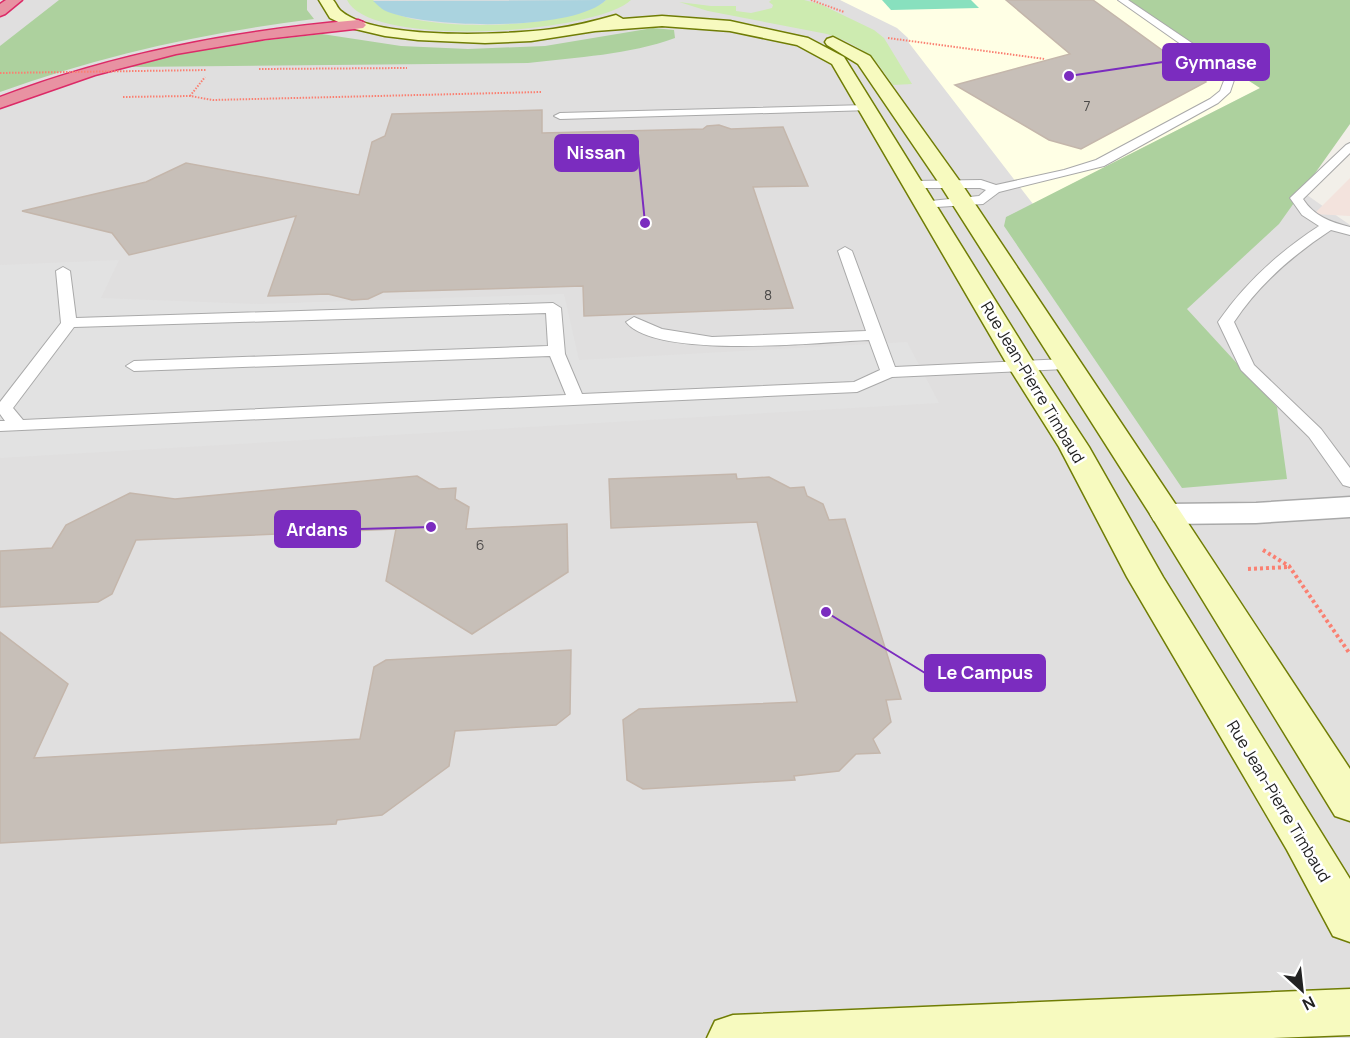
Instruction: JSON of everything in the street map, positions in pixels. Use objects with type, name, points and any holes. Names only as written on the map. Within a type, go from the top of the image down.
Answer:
[{"type":"highway","points":[[0,10],[15,0]]},
{"type":"highway","points":[[0,103],[71,76],[161,51],[286,30],[358,25]]},
{"type":"main road","points":[[326,0],[328,8],[335,14],[358,25],[403,34],[470,38],[532,36],[596,26],[624,18],[647,6]]},
{"type":"main road","name":"Rue Jean-Pierre Timbaud","points":[[688,8],[800,31],[831,41],[864,60],[871,69],[938,194],[1022,366],[1074,447],[1145,577],[1303,838],[1350,922]]},
{"type":"main road","name":"Rue Jean-Pierre Timbaud","points":[[596,26],[641,21],[711,24],[758,30],[802,41],[838,61],[867,108],[938,194],[1066,364],[1166,514],[1345,792]]},
{"type":"main road","points":[[733,1038],[1350,1012]]},
{"type":"street","points":[[1166,514],[1256,513],[1350,507]]},
{"type":"lane","points":[[938,194],[983,200],[995,189],[1100,163],[1214,101],[1225,92],[1230,77],[1122,0]]},
{"type":"lane","points":[[560,116],[867,108]]},
{"type":"lane","points":[[1350,147],[1296,198],[1305,214],[1329,225],[1350,231]]},
{"type":"lane","points":[[938,194],[981,184],[995,189]]},
{"type":"lane","points":[[1329,225],[1302,243],[1242,297],[1226,322],[1247,367],[1315,433],[1350,481]]},
{"type":"lane","points":[[845,251],[889,372]]},
{"type":"lane","points":[[18,425],[4,408],[69,322],[63,271]]},
{"type":"lane","points":[[69,322],[553,308],[555,351],[565,378],[576,398]]},
{"type":"lane","points":[[634,322],[658,333],[712,342],[876,335]]},
{"type":"lane","points":[[134,366],[555,351]]},
{"type":"lane","points":[[0,426],[857,387],[889,372],[1066,364]]},
{"type":"path","points":[[887,38],[1045,59]]},
{"type":"path","points":[[0,73],[209,70],[190,96]]},
{"type":"path","points":[[119,97],[190,96],[213,100],[547,92]]},
{"type":"path","points":[[1289,567],[1350,654]]},
{"type":"shaded area","points":[[0,0],[1162,0],[1241,149],[1350,225],[1350,1038],[0,1038]]},
{"type":"shaded area","points":[[840,0],[1124,0],[1260,88],[1033,204],[909,43],[908,38],[897,28]]},
{"type":"shaded area","points":[[1350,178],[1350,216],[1314,214]]},
{"type":"shaded area","points":[[119,260],[101,298],[259,304],[564,294],[579,360],[907,342],[939,403],[0,458],[0,265]]},
{"type":"green space","points":[[59,0],[307,0],[307,10],[314,19],[195,38],[116,56],[0,92],[0,46]]},
{"type":"green space","points":[[347,0],[373,0],[386,10],[404,17],[477,25],[539,21],[601,4],[606,0],[631,0],[609,12],[575,21],[531,28],[484,31],[437,30],[396,25],[364,15]]},
{"type":"green space","points":[[771,0],[804,0],[820,4],[874,30],[884,38],[912,84],[893,85],[878,64],[862,50],[827,34],[708,11],[679,2],[736,6],[736,11],[751,13],[772,8],[773,5],[769,2]]},
{"type":"green space","points":[[882,0],[971,0],[979,8],[891,10]]},
{"type":"green space","points":[[1124,0],[1350,0],[1350,124],[1279,224],[1187,309],[1277,407],[1287,479],[1182,488],[1004,226],[1006,217],[1260,88]]},
{"type":"green space","points":[[653,28],[674,30],[675,38],[621,52],[528,63],[129,67],[134,61],[242,43],[322,34],[401,46],[468,49],[545,46]]},
{"type":"water","points":[[606,0],[589,10],[564,18],[500,24],[466,24],[408,17],[386,11],[373,1]]},
{"type":"building","points":[[1006,0],[1093,0],[1206,82],[1081,149],[1049,140],[955,85],[1070,54]]},
{"type":"building","points":[[542,110],[542,133],[703,129],[707,126],[719,125],[731,129],[783,127],[808,186],[753,187],[793,308],[584,316],[583,286],[383,292],[368,299],[352,300],[328,294],[268,296],[296,216],[129,255],[112,233],[22,211],[146,182],[186,163],[359,195],[372,142],[385,136],[392,114]]},
{"type":"building","points":[[736,474],[737,479],[769,477],[790,488],[804,487],[807,496],[823,504],[829,520],[845,519],[901,699],[886,700],[891,722],[873,739],[880,753],[856,754],[839,771],[794,776],[795,780],[643,789],[627,780],[623,720],[639,709],[797,702],[757,522],[611,528],[609,479]]},
{"type":"building","points":[[417,476],[439,489],[456,488],[455,499],[469,507],[466,529],[567,524],[568,572],[472,634],[386,581],[396,529],[136,540],[112,594],[98,602],[0,607],[0,551],[52,548],[66,525],[130,493],[175,499]]},
{"type":"building","points":[[0,632],[68,684],[34,758],[360,739],[374,667],[386,660],[571,650],[570,714],[556,725],[455,731],[449,766],[382,815],[337,820],[336,824],[0,843]]},
{"type":"place","name":"Gymnase","points":[[1069,76]]},
{"type":"place","name":"Nissan","points":[[645,223]]},
{"type":"place","name":"Ardans","points":[[431,527]]},
{"type":"place","name":"Le Campus","points":[[826,612]]}]
